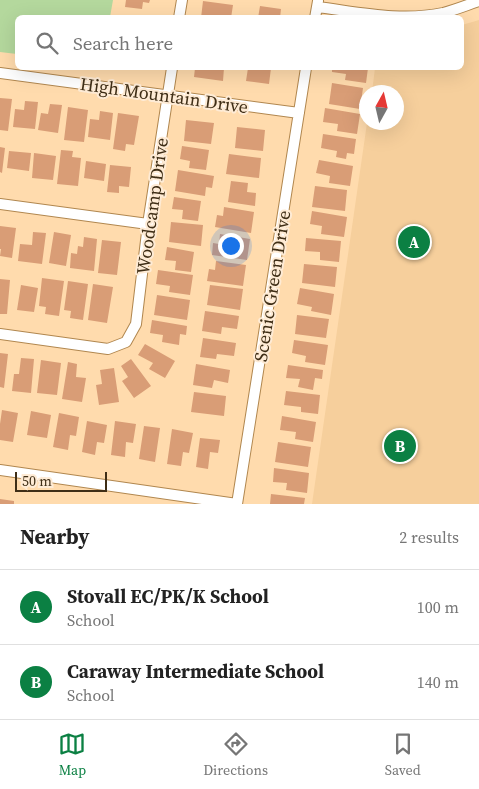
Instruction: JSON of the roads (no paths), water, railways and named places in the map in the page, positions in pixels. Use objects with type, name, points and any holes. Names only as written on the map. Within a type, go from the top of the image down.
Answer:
[{"type":"street","points":[[180,15],[182,0]]},
{"type":"street","points":[[430,15],[443,13],[479,1]]},
{"type":"street","points":[[317,3],[379,15]]},
{"type":"street","name":"Woodcamp Drive","points":[[0,334],[108,349],[126,342],[136,324],[148,224],[172,70]]},
{"type":"street","name":"Scenic Green Drive","points":[[237,504],[306,70]]},
{"type":"street","name":"High Mountain Drive","points":[[0,73],[299,113]]},
{"type":"street","points":[[0,204],[148,224]]},
{"type":"street","points":[[0,470],[237,504]]},
{"type":"place","name":"Stovall EC/PK/K School","points":[[414,242]]},
{"type":"place","name":"Caraway Intermediate School","points":[[400,446]]}]
